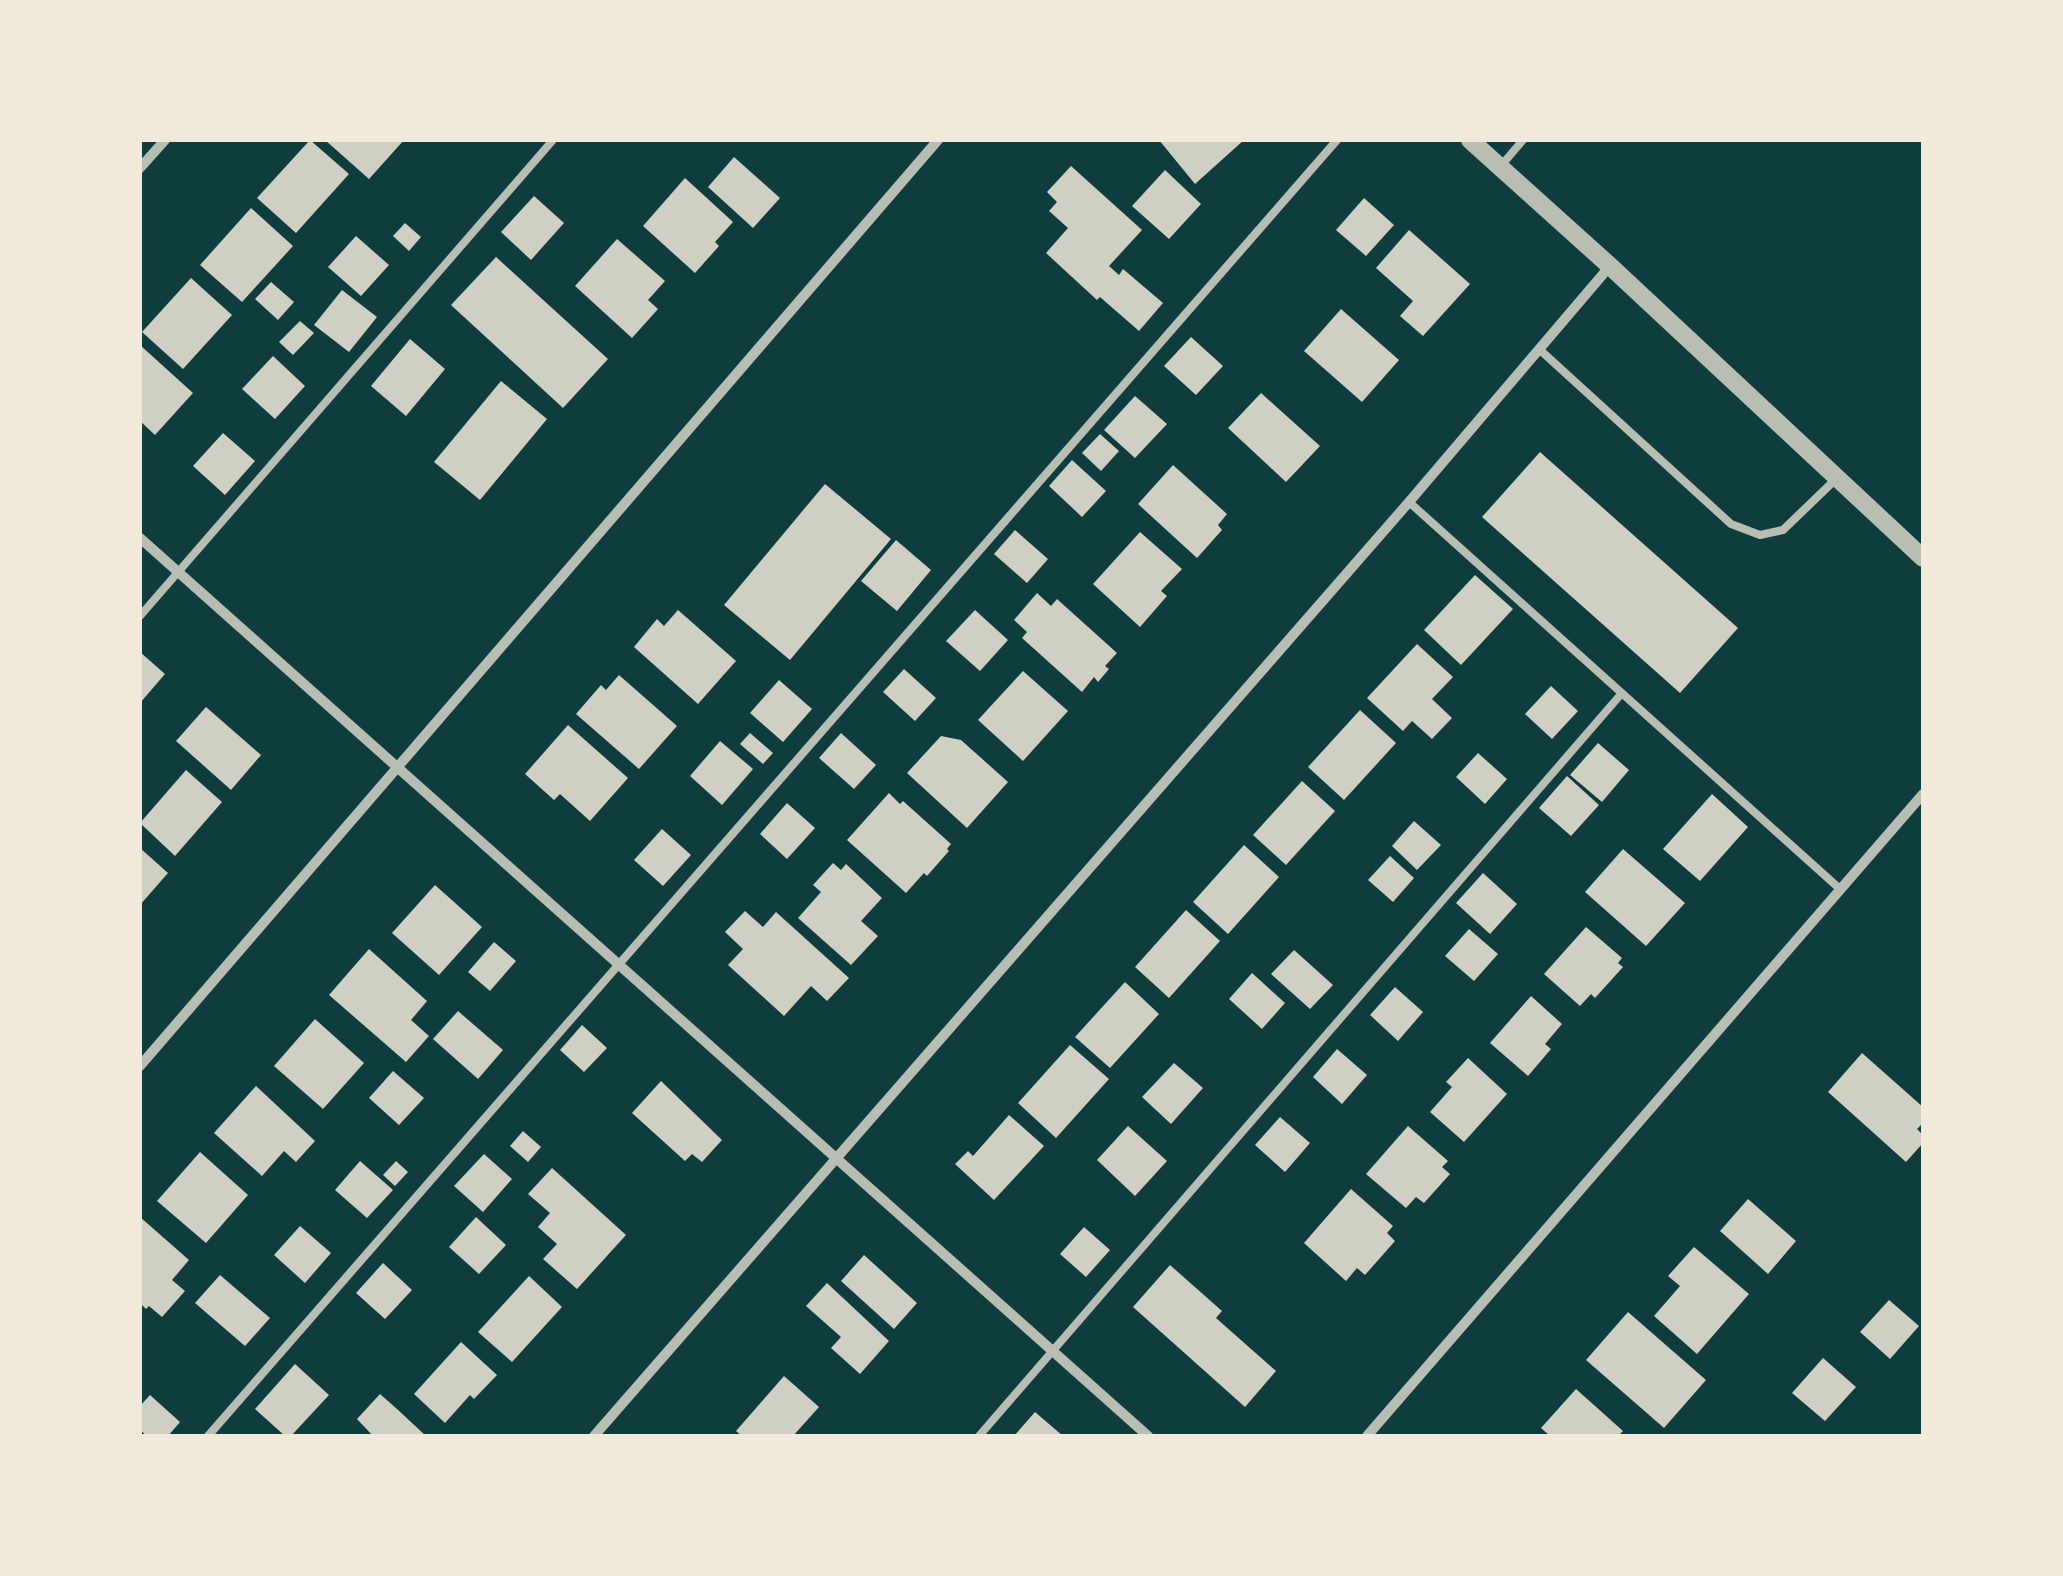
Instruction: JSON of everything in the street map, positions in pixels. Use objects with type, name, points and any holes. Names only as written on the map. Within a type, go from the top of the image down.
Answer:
[{"type":"street","points":[[140,168],[165,140]]},
{"type":"street","points":[[140,1066],[938,140]]},
{"type":"street","points":[[1470,140],[1923,558]]},
{"type":"street","points":[[594,1436],[1610,266]]},
{"type":"street","points":[[140,538],[1148,1436]]},
{"type":"street","points":[[1367,1436],[1923,794]]},
{"type":"lane","points":[[140,616],[553,140]]},
{"type":"lane","points":[[208,1436],[1337,140]]},
{"type":"lane","points":[[1500,167],[1524,140]]},
{"type":"lane","points":[[1538,349],[1731,524],[1760,535],[1783,530],[1837,478]]},
{"type":"lane","points":[[1408,502],[1840,889]]},
{"type":"lane","points":[[979,1436],[1622,693]]},
{"type":"building","points":[[310,140],[349,174],[296,233],[257,198]]},
{"type":"building","points":[[325,140],[404,140],[369,179]]},
{"type":"building","points":[[1159,140],[1244,140],[1195,184]]},
{"type":"building","points":[[734,157],[780,198],[753,228],[708,187]]},
{"type":"building","points":[[1071,166],[1142,230],[1109,266],[1119,275],[1123,269],[1163,303],[1139,331],[1100,297],[1097,300],[1046,253],[1068,228],[1049,211],[1057,202],[1047,192]]},
{"type":"building","points":[[1165,170],[1201,204],[1169,239],[1132,206]]},
{"type":"building","points":[[685,178],[733,222],[715,242],[719,246],[695,273],[643,226]]},
{"type":"building","points":[[534,196],[564,223],[531,260],[501,232]]},
{"type":"building","points":[[1364,198],[1394,225],[1366,256],[1336,230]]},
{"type":"building","points":[[251,208],[293,246],[242,302],[200,265]]},
{"type":"building","points":[[405,223],[421,237],[409,251],[393,236]]},
{"type":"building","points":[[1409,230],[1470,284],[1423,336],[1400,316],[1413,301],[1376,268]]},
{"type":"building","points":[[356,236],[389,265],[361,296],[328,267]]},
{"type":"building","points":[[617,239],[665,281],[648,300],[658,309],[632,338],[575,286]]},
{"type":"building","points":[[496,257],[608,359],[563,408],[451,305]]},
{"type":"building","points":[[191,278],[232,315],[183,369],[142,332]]},
{"type":"building","points":[[271,282],[294,302],[278,320],[255,299]]},
{"type":"building","points":[[342,290],[377,317],[349,352],[314,325]]},
{"type":"building","points":[[1341,309],[1399,360],[1362,402],[1304,351]]},
{"type":"building","points":[[300,321],[314,333],[293,355],[279,342]]},
{"type":"building","points":[[1191,337],[1223,366],[1196,395],[1164,366]]},
{"type":"building","points":[[410,339],[445,369],[406,416],[371,386]]},
{"type":"building","points":[[140,345],[193,393],[155,435],[140,421]]},
{"type":"building","points":[[273,356],[305,386],[275,419],[242,389]]},
{"type":"building","points":[[501,381],[547,419],[480,500],[434,462]]},
{"type":"building","points":[[1261,393],[1320,446],[1286,482],[1228,428]]},
{"type":"building","points":[[1135,396],[1167,424],[1135,458],[1104,430]]},
{"type":"building","points":[[223,433],[255,461],[225,495],[193,466]]},
{"type":"building","points":[[1100,434],[1119,451],[1101,471],[1082,453]]},
{"type":"building","points":[[1540,452],[1738,628],[1680,693],[1482,517]]},
{"type":"building","points":[[1072,460],[1106,491],[1082,517],[1049,486]]},
{"type":"building","points":[[1173,465],[1227,514],[1218,525],[1222,530],[1197,558],[1138,504]]},
{"type":"building","points":[[825,484],[891,539],[790,660],[724,605]]},
{"type":"building","points":[[1015,530],[1048,559],[1027,583],[994,554]]},
{"type":"building","points":[[1140,532],[1182,569],[1161,591],[1167,596],[1140,627],[1093,584]]},
{"type":"building","points":[[896,540],[931,570],[897,611],[861,581]]},
{"type":"building","points":[[1475,575],[1513,609],[1461,665],[1424,630]]},
{"type":"building","points":[[1037,593],[1051,606],[1057,599],[1117,653],[1098,682],[1094,677],[1082,692],[1022,638],[1027,632],[1014,620]]},
{"type":"building","points":[[678,610],[736,661],[698,704],[634,647],[657,619],[664,626]]},
{"type":"building","points":[[975,610],[1008,640],[980,671],[946,641]]},
{"type":"building","points":[[1417,644],[1453,677],[1432,699],[1452,718],[1432,739],[1412,721],[1403,731],[1367,698]]},
{"type":"building","points":[[140,652],[165,674],[140,703]]},
{"type":"building","points":[[904,669],[936,698],[915,721],[883,692]]},
{"type":"building","points":[[1023,671],[1068,711],[1023,761],[978,720]]},
{"type":"building","points":[[619,675],[677,726],[639,769],[576,714],[601,685],[606,690]]},
{"type":"building","points":[[779,680],[812,709],[783,742],[750,713]]},
{"type":"building","points":[[1551,686],[1578,711],[1552,739],[1525,714]]},
{"type":"building","points":[[206,707],[261,755],[231,790],[176,741]]},
{"type":"building","points":[[1360,710],[1396,743],[1344,800],[1308,767]]},
{"type":"building","points":[[568,725],[628,778],[590,821],[560,794],[554,800],[525,774]]},
{"type":"building","points":[[750,733],[773,753],[763,764],[740,744]]},
{"type":"building","points":[[841,733],[876,765],[854,789],[819,758]]},
{"type":"building","points":[[941,736],[961,740],[1008,782],[967,828],[907,773]]},
{"type":"building","points":[[720,741],[753,769],[722,805],[690,776]]},
{"type":"building","points":[[1598,743],[1629,770],[1602,802],[1570,775]]},
{"type":"building","points":[[1478,753],[1507,779],[1485,804],[1456,777]]},
{"type":"building","points":[[186,770],[222,802],[175,856],[140,823]]},
{"type":"building","points":[[1567,776],[1599,805],[1571,836],[1539,808]]},
{"type":"building","points":[[1302,781],[1335,811],[1286,865],[1253,835]]},
{"type":"building","points":[[889,793],[951,844],[927,876],[924,873],[906,893],[847,840]]},
{"type":"building","points":[[1712,794],[1748,827],[1700,881],[1663,849]]},
{"type":"building","points":[[787,803],[815,828],[787,859],[760,834]]},
{"type":"building","points":[[1414,821],[1441,845],[1417,870],[1392,846]]},
{"type":"building","points":[[662,829],[691,855],[663,886],[634,860]]},
{"type":"building","points":[[1244,845],[1279,877],[1228,934],[1193,902]]},
{"type":"building","points":[[140,848],[168,873],[140,905]]},
{"type":"building","points":[[1623,849],[1685,903],[1646,946],[1585,892]]},
{"type":"building","points":[[1390,856],[1414,878],[1393,902],[1368,880]]},
{"type":"building","points":[[833,863],[841,870],[846,864],[882,898],[861,921],[878,936],[851,965],[798,918],[821,892],[813,885]]},
{"type":"building","points":[[1483,873],[1517,904],[1490,934],[1456,903]]},
{"type":"building","points":[[435,885],[482,927],[439,975],[392,933]]},
{"type":"building","points":[[1186,910],[1220,941],[1169,998],[1135,967]]},
{"type":"building","points":[[745,911],[763,927],[776,912],[849,978],[827,1001],[811,986],[784,1016],[728,965],[743,949],[725,932]]},
{"type":"building","points":[[1586,927],[1622,958],[1618,963],[1623,967],[1595,998],[1591,994],[1580,1006],[1544,974]]},
{"type":"building","points":[[1469,929],[1498,954],[1474,981],[1445,956]]},
{"type":"building","points":[[494,942],[516,961],[490,991],[468,972]]},
{"type":"building","points":[[369,949],[427,1001],[411,1020],[429,1036],[406,1062],[329,995]]},
{"type":"building","points":[[1294,950],[1333,985],[1310,1009],[1271,974]]},
{"type":"building","points":[[1252,973],[1285,1003],[1262,1029],[1229,999]]},
{"type":"building","points":[[1125,982],[1159,1014],[1110,1068],[1075,1037]]},
{"type":"building","points":[[1395,987],[1423,1012],[1398,1041],[1370,1015]]},
{"type":"building","points":[[1531,996],[1562,1024],[1545,1044],[1551,1049],[1528,1076],[1490,1043]]},
{"type":"building","points":[[458,1011],[503,1050],[478,1079],[433,1039]]},
{"type":"building","points":[[315,1019],[364,1063],[323,1109],[274,1066]]},
{"type":"building","points":[[582,1025],[607,1048],[584,1072],[560,1050]]},
{"type":"building","points":[[1070,1045],[1109,1079],[1056,1138],[1018,1103]]},
{"type":"building","points":[[1337,1049],[1367,1075],[1342,1104],[1313,1077]]},
{"type":"building","points":[[1862,1053],[1923,1107],[1923,1123],[1917,1129],[1923,1135],[1923,1143],[1906,1162],[1828,1092]]},
{"type":"building","points":[[1468,1058],[1507,1094],[1464,1142],[1430,1112],[1452,1087],[1446,1082]]},
{"type":"building","points":[[1174,1063],[1203,1088],[1171,1124],[1142,1097]]},
{"type":"building","points":[[393,1071],[424,1098],[399,1125],[369,1098]]},
{"type":"building","points":[[661,1081],[722,1140],[702,1162],[692,1154],[685,1161],[632,1113]]},
{"type":"building","points":[[256,1086],[315,1141],[296,1162],[284,1151],[262,1176],[214,1133]]},
{"type":"building","points":[[1009,1115],[1044,1146],[994,1200],[955,1164],[968,1151],[973,1156]]},
{"type":"building","points":[[1280,1117],[1310,1143],[1285,1172],[1255,1145]]},
{"type":"building","points":[[1128,1126],[1167,1161],[1135,1196],[1097,1160]]},
{"type":"building","points":[[1408,1126],[1448,1161],[1442,1167],[1450,1174],[1424,1203],[1416,1197],[1406,1208],[1366,1174]]},
{"type":"building","points":[[523,1131],[541,1147],[528,1162],[510,1146]]},
{"type":"building","points":[[200,1152],[248,1195],[206,1243],[157,1201]]},
{"type":"building","points":[[484,1154],[512,1179],[483,1212],[454,1186]]},
{"type":"building","points":[[360,1161],[393,1190],[367,1218],[335,1190]]},
{"type":"building","points":[[396,1161],[408,1172],[395,1186],[383,1175]]},
{"type":"building","points":[[552,1168],[626,1235],[577,1289],[543,1259],[557,1244],[538,1227],[550,1213],[528,1194]]},
{"type":"building","points":[[1351,1189],[1393,1226],[1387,1233],[1395,1241],[1365,1275],[1357,1268],[1346,1281],[1304,1243]]},
{"type":"building","points":[[1748,1199],[1796,1241],[1768,1274],[1720,1231]]},
{"type":"building","points":[[140,1217],[189,1260],[172,1280],[185,1291],[162,1317],[140,1303]]},
{"type":"building","points":[[476,1217],[506,1245],[479,1274],[449,1247]]},
{"type":"building","points":[[300,1226],[331,1253],[305,1283],[274,1255]]},
{"type":"building","points":[[1084,1227],[1110,1250],[1086,1277],[1060,1254]]},
{"type":"building","points":[[1694,1247],[1749,1294],[1697,1354],[1654,1316],[1680,1286],[1668,1276]]},
{"type":"building","points":[[864,1255],[917,1303],[894,1329],[841,1281]]},
{"type":"building","points":[[383,1263],[412,1290],[385,1319],[356,1293]]},
{"type":"building","points":[[1170,1265],[1222,1311],[1216,1318],[1276,1371],[1245,1407],[1133,1307]]},
{"type":"building","points":[[220,1275],[270,1318],[245,1346],[195,1303]]},
{"type":"building","points":[[529,1276],[562,1307],[512,1362],[478,1332]]},
{"type":"building","points":[[827,1283],[889,1341],[860,1374],[831,1348],[841,1337],[806,1306]]},
{"type":"building","points":[[1889,1300],[1919,1326],[1890,1359],[1860,1332]]},
{"type":"building","points":[[1628,1312],[1706,1380],[1664,1428],[1586,1360]]},
{"type":"building","points":[[461,1342],[497,1375],[474,1399],[470,1395],[445,1423],[414,1394]]},
{"type":"building","points":[[1823,1358],[1856,1387],[1825,1421],[1792,1393]]},
{"type":"building","points":[[295,1364],[329,1395],[291,1436],[285,1436],[255,1409]]},
{"type":"building","points":[[784,1376],[819,1407],[793,1436],[742,1436],[736,1431]]},
{"type":"building","points":[[1576,1389],[1623,1431],[1618,1436],[1550,1436],[1541,1428]]},
{"type":"building","points":[[380,1394],[426,1436],[373,1436],[357,1419]]},
{"type":"building","points":[[150,1395],[180,1422],[168,1436],[147,1436],[140,1430],[140,1406]]},
{"type":"building","points":[[1035,1412],[1063,1436],[1014,1436]]}]
